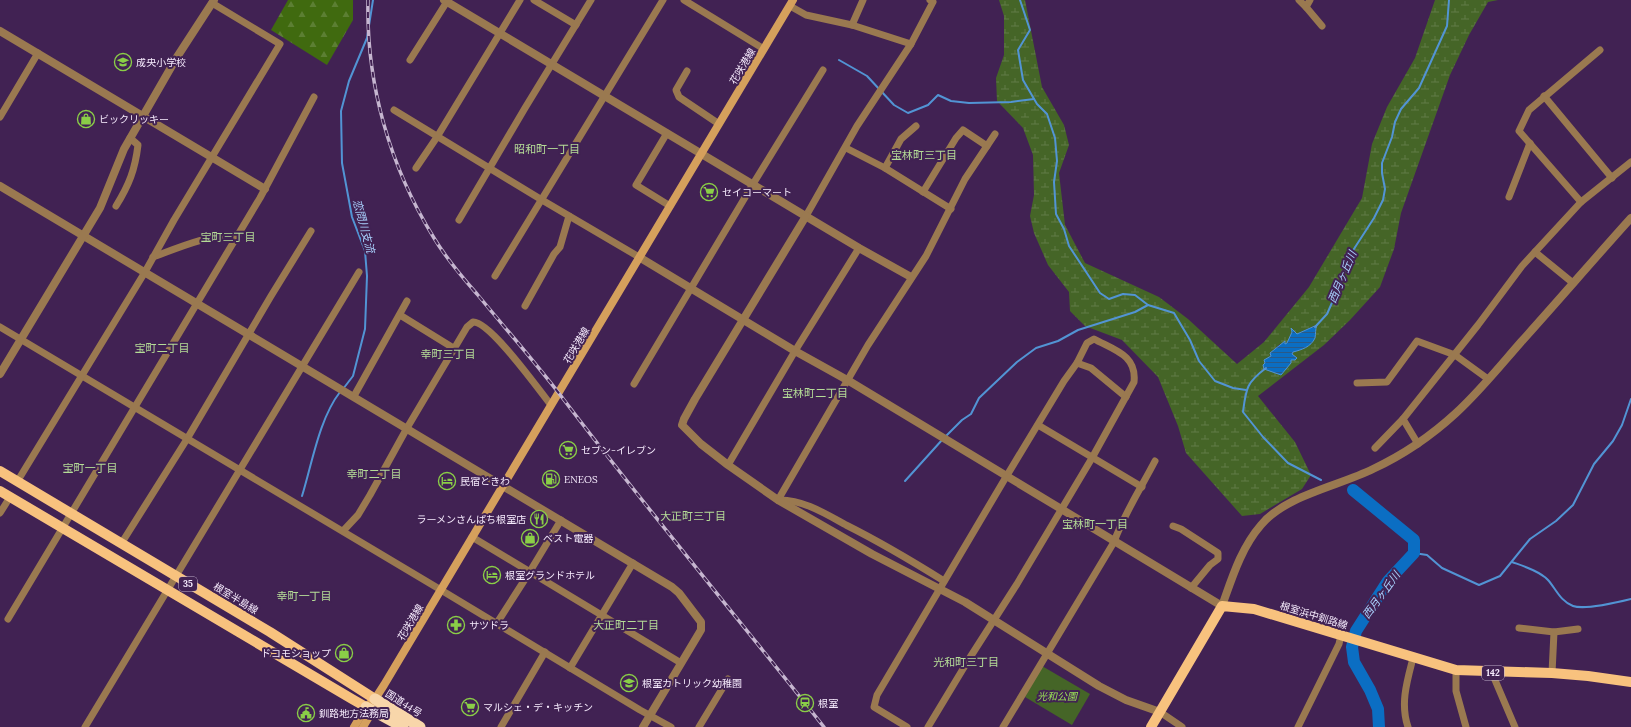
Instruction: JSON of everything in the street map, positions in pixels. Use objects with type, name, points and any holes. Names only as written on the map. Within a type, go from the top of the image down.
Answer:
[{"type":"highway","name":"国道44号","points":[[375,699],[420,727]]},
{"type":"highway","name":"国道44号","points":[[370,708],[403,727]]},
{"type":"main road","name":"花咲港線","points":[[370,708],[791,3]]},
{"type":"main road","name":"根室半島線","points":[[0,471],[270,632],[375,699]]},
{"type":"main road","name":"35","points":[[0,491],[346,696],[370,708]]},
{"type":"main road","name":"根室浜中釧路線","points":[[1222,606],[1254,609],[1456,670],[1492,673],[1552,673],[1631,682]]},
{"type":"main road","points":[[1151,727],[1222,606]]},
{"type":"main road","points":[[354,727],[370,708]]},
{"type":"main road","points":[[363,727],[370,708]]},
{"type":"street","points":[[416,168],[438,137],[520,0]]},
{"type":"street","points":[[534,0],[576,25]]},
{"type":"street","points":[[459,220],[591,0]]},
{"type":"street","points":[[495,276],[663,0]]},
{"type":"street","points":[[684,0],[764,49]]},
{"type":"street","points":[[852,25],[863,0]]},
{"type":"street","points":[[930,0],[933,2],[911,44],[857,126],[846,148],[806,216],[691,406],[682,425],[702,444],[728,465],[778,500],[872,554],[965,602],[1099,686],[1126,700],[1160,712],[1182,727]]},
{"type":"street","points":[[1299,0],[1322,26]]},
{"type":"street","points":[[1306,7],[1310,0]]},
{"type":"street","points":[[410,60],[446,1],[858,248],[911,277]]},
{"type":"street","points":[[0,374],[100,208],[130,138],[177,57],[213,2],[280,44],[174,220],[154,257],[83,376],[17,482]]},
{"type":"street","points":[[791,3],[806,15],[852,25],[911,44]]},
{"type":"street","points":[[0,31],[265,189]]},
{"type":"street","points":[[1581,202],[1519,131],[1529,110],[1600,50]]},
{"type":"street","points":[[0,117],[38,53]]},
{"type":"street","points":[[634,384],[823,70]]},
{"type":"street","points":[[688,71],[676,90],[679,97],[719,124]]},
{"type":"street","points":[[8,618],[265,189],[314,96]]},
{"type":"street","points":[[1544,96],[1612,178]]},
{"type":"street","points":[[394,110],[742,320],[849,381],[1222,606],[1242,552],[1253,535],[1268,517],[1284,506],[1374,469],[1418,444],[1456,413],[1631,218]]},
{"type":"street","points":[[885,168],[901,139],[916,126]]},
{"type":"street","points":[[923,192],[956,138],[963,130],[987,146]]},
{"type":"street","points":[[667,133],[636,186],[670,206]]},
{"type":"street","points":[[778,500],[849,381],[868,345],[926,256],[951,210],[965,179],[995,134]]},
{"type":"street","points":[[116,206],[128,186],[137,155],[138,145],[130,138]]},
{"type":"street","points":[[1509,197],[1530,143]]},
{"type":"street","points":[[846,148],[885,168],[951,210]]},
{"type":"street","points":[[1375,448],[1402,420],[1497,301],[1522,266],[1581,202],[1631,162]]},
{"type":"street","points":[[0,186],[633,563],[679,593],[701,622],[701,630],[643,727]]},
{"type":"street","points":[[526,306],[554,254],[560,247],[569,216]]},
{"type":"street","points":[[121,544],[187,439],[311,232]]},
{"type":"street","points":[[154,257],[225,234],[238,235]]},
{"type":"street","points":[[728,465],[858,248]]},
{"type":"street","points":[[1535,252],[1574,283]]},
{"type":"street","points":[[85,727],[359,272]]},
{"type":"street","points":[[354,396],[408,301]]},
{"type":"street","points":[[400,315],[455,349]]},
{"type":"street","points":[[343,531],[362,508],[467,326],[473,322],[482,325],[515,358],[551,405]]},
{"type":"street","points":[[0,327],[670,727]]},
{"type":"street","points":[[907,727],[874,707],[877,695],[895,668],[939,589],[1006,477],[1077,363],[1087,343],[1094,339],[1120,352],[1132,363],[1135,371],[1134,382],[1092,458],[928,727]]},
{"type":"street","points":[[1357,383],[1387,382],[1417,341],[1454,355],[1488,379]]},
{"type":"street","points":[[1077,363],[1091,368],[1126,397]]},
{"type":"street","points":[[1402,420],[1418,444]]},
{"type":"street","points":[[1038,425],[1142,487]]},
{"type":"street","points":[[1004,727],[1114,542],[1121,522],[1142,487],[1155,461]]},
{"type":"street","points":[[0,512],[10,497]]},
{"type":"street","points":[[778,500],[787,500],[807,506],[832,518],[883,544],[944,581]]},
{"type":"street","points":[[497,623],[561,520]]},
{"type":"street","points":[[1173,526],[1218,552],[1218,559],[1210,565],[1191,588]]},
{"type":"street","points":[[472,537],[529,573],[681,663]]},
{"type":"street","points":[[570,668],[633,563]]},
{"type":"street","points":[[1518,628],[1554,632],[1578,629]]},
{"type":"street","points":[[1552,673],[1554,632]]},
{"type":"street","points":[[1298,727],[1339,644],[1349,638]]},
{"type":"street","points":[[501,727],[545,652]]},
{"type":"street","points":[[1408,727],[1404,716],[1406,685],[1413,658]]},
{"type":"street","points":[[1456,670],[1456,692],[1466,727]]},
{"type":"street","points":[[1492,673],[1515,727]]},
{"type":"street","points":[[699,727],[728,679]]},
{"type":"green space","points":[[288,0],[353,0],[353,20],[327,65],[271,30]]},
{"type":"green space","points":[[999,0],[1025,0],[1042,87],[1064,125],[1069,145],[1059,173],[1065,225],[1085,263],[1159,297],[1188,319],[1237,364],[1264,342],[1309,287],[1362,198],[1372,144],[1387,107],[1415,58],[1435,0],[1498,0],[1488,2],[1469,35],[1450,75],[1401,213],[1394,249],[1380,287],[1350,320],[1324,345],[1258,396],[1295,442],[1311,475],[1302,489],[1260,514],[1242,516],[1186,453],[1178,426],[1158,377],[1122,340],[1085,326],[1070,311],[1069,292],[1048,265],[1034,233],[1030,216],[1034,195],[1033,155],[1023,128],[997,101],[996,78],[1004,55],[1004,16]],"holes":[[[1316,325],[1315,335],[1312,342],[1300,350],[1293,352],[1291,360],[1287,365],[1272,372],[1265,363],[1271,355],[1270,353],[1280,344],[1287,343],[1292,329],[1297,334]]]},
{"type":"green space","name":"光和公園","points":[[1042,666],[1090,694],[1072,725],[1025,697]]},
{"type":"water","points":[[1317,325],[1315,338],[1311,344],[1306,348],[1293,352],[1292,354],[1297,358],[1295,360],[1291,360],[1291,363],[1281,375],[1264,369],[1264,360],[1271,356],[1270,353],[1285,341],[1285,344],[1287,343],[1292,332],[1291,328],[1297,334]]},
{"type":"waterway","name":"恋問川支流","points":[[343,389],[353,376],[365,329],[367,276],[365,251],[352,217],[342,163],[341,111],[349,81],[367,38],[373,0]]},
{"type":"waterway","points":[[1020,0],[1030,30],[1018,50],[1023,80],[1037,104],[1047,114],[1055,138],[1057,161],[1054,182],[1056,214],[1064,229],[1069,246],[1100,293],[1109,299],[1123,294],[1135,295],[1148,305],[1174,313],[1190,340],[1199,361],[1215,381],[1233,388],[1246,390]]},
{"type":"waterway","name":"西月ヶ丘川","points":[[1315,327],[1327,314],[1339,287],[1350,255],[1374,218],[1383,200],[1385,189],[1382,163],[1392,137],[1395,122],[1401,109],[1419,88],[1447,26],[1449,0]]},
{"type":"waterway","points":[[839,60],[867,76],[894,105],[908,113],[928,105],[938,95],[951,101],[969,103],[1011,102],[1034,99]]},
{"type":"waterway","points":[[946,436],[962,420],[971,414],[979,398],[1017,362],[1036,348],[1058,341],[1078,330],[1135,312],[1148,305]]},
{"type":"waterway","name":"西月ヶ丘川","points":[[1266,368],[1254,378],[1248,387],[1243,412],[1263,437],[1288,463],[1321,480]]},
{"type":"waterway","name":"恋問川支流","points":[[302,496],[321,428],[340,392]]},
{"type":"waterway","points":[[1414,553],[1427,555],[1442,568],[1479,585],[1500,576],[1530,539],[1556,521],[1573,505],[1594,464],[1613,441],[1622,425],[1631,399]]},
{"type":"waterway","points":[[905,481],[942,440]]},
{"type":"waterway","name":"西月ヶ丘川","points":[[1353,490],[1414,540],[1414,553],[1388,581],[1356,631],[1352,647],[1354,662],[1370,690],[1378,709],[1379,727]]},
{"type":"waterway","points":[[1512,562],[1541,574],[1551,583],[1561,598],[1573,606],[1585,607],[1610,604],[1631,599]]},
{"type":"railway","points":[[368,0],[368,31],[371,63],[376,93],[384,124],[393,154],[405,183],[418,211],[434,238],[454,267],[551,383],[593,438],[824,727]]},
{"type":"place","name":"成央小学校","points":[[123,62]]},
{"type":"place","name":"ビックリッキー","points":[[86,119]]},
{"type":"place","name":"セイコーマート","points":[[709,192]]},
{"type":"place","name":"セブン-イレブン","points":[[568,450]]},
{"type":"place","name":"ENEOS","points":[[551,479]]},
{"type":"place","name":"民宿ときわ","points":[[447,481]]},
{"type":"place","name":"ラーメンさんぱち根室店","points":[[539,519]]},
{"type":"place","name":"ベスト電器","points":[[530,538]]},
{"type":"place","name":"根室グランドホテル","points":[[492,575]]},
{"type":"place","name":"サツドラ","points":[[456,625]]},
{"type":"place","name":"ドコモショップ","points":[[344,653]]},
{"type":"place","name":"根室カトリック幼稚園","points":[[629,683]]},
{"type":"place","name":"根室","points":[[805,703]]},
{"type":"place","name":"マルシェ・デ・キッチン","points":[[470,707]]},
{"type":"place","name":"釧路地方法務局","points":[[306,713]]},
{"type":"district","name":"昭和町一丁目","points":[[547,149]]},
{"type":"district","name":"宝林町三丁目","points":[[924,155]]},
{"type":"district","name":"宝町三丁目","points":[[228,237]]},
{"type":"district","name":"宝町二丁目","points":[[162,348]]},
{"type":"district","name":"幸町三丁目","points":[[448,354]]},
{"type":"district","name":"宝林町二丁目","points":[[815,393]]},
{"type":"district","name":"宝町一丁目","points":[[90,468]]},
{"type":"district","name":"幸町二丁目","points":[[374,474]]},
{"type":"district","name":"大正町三丁目","points":[[693,516]]},
{"type":"district","name":"宝林町一丁目","points":[[1095,524]]},
{"type":"district","name":"幸町一丁目","points":[[304,596]]},
{"type":"district","name":"大正町二丁目","points":[[626,625]]},
{"type":"district","name":"光和町三丁目","points":[[966,662]]}]
